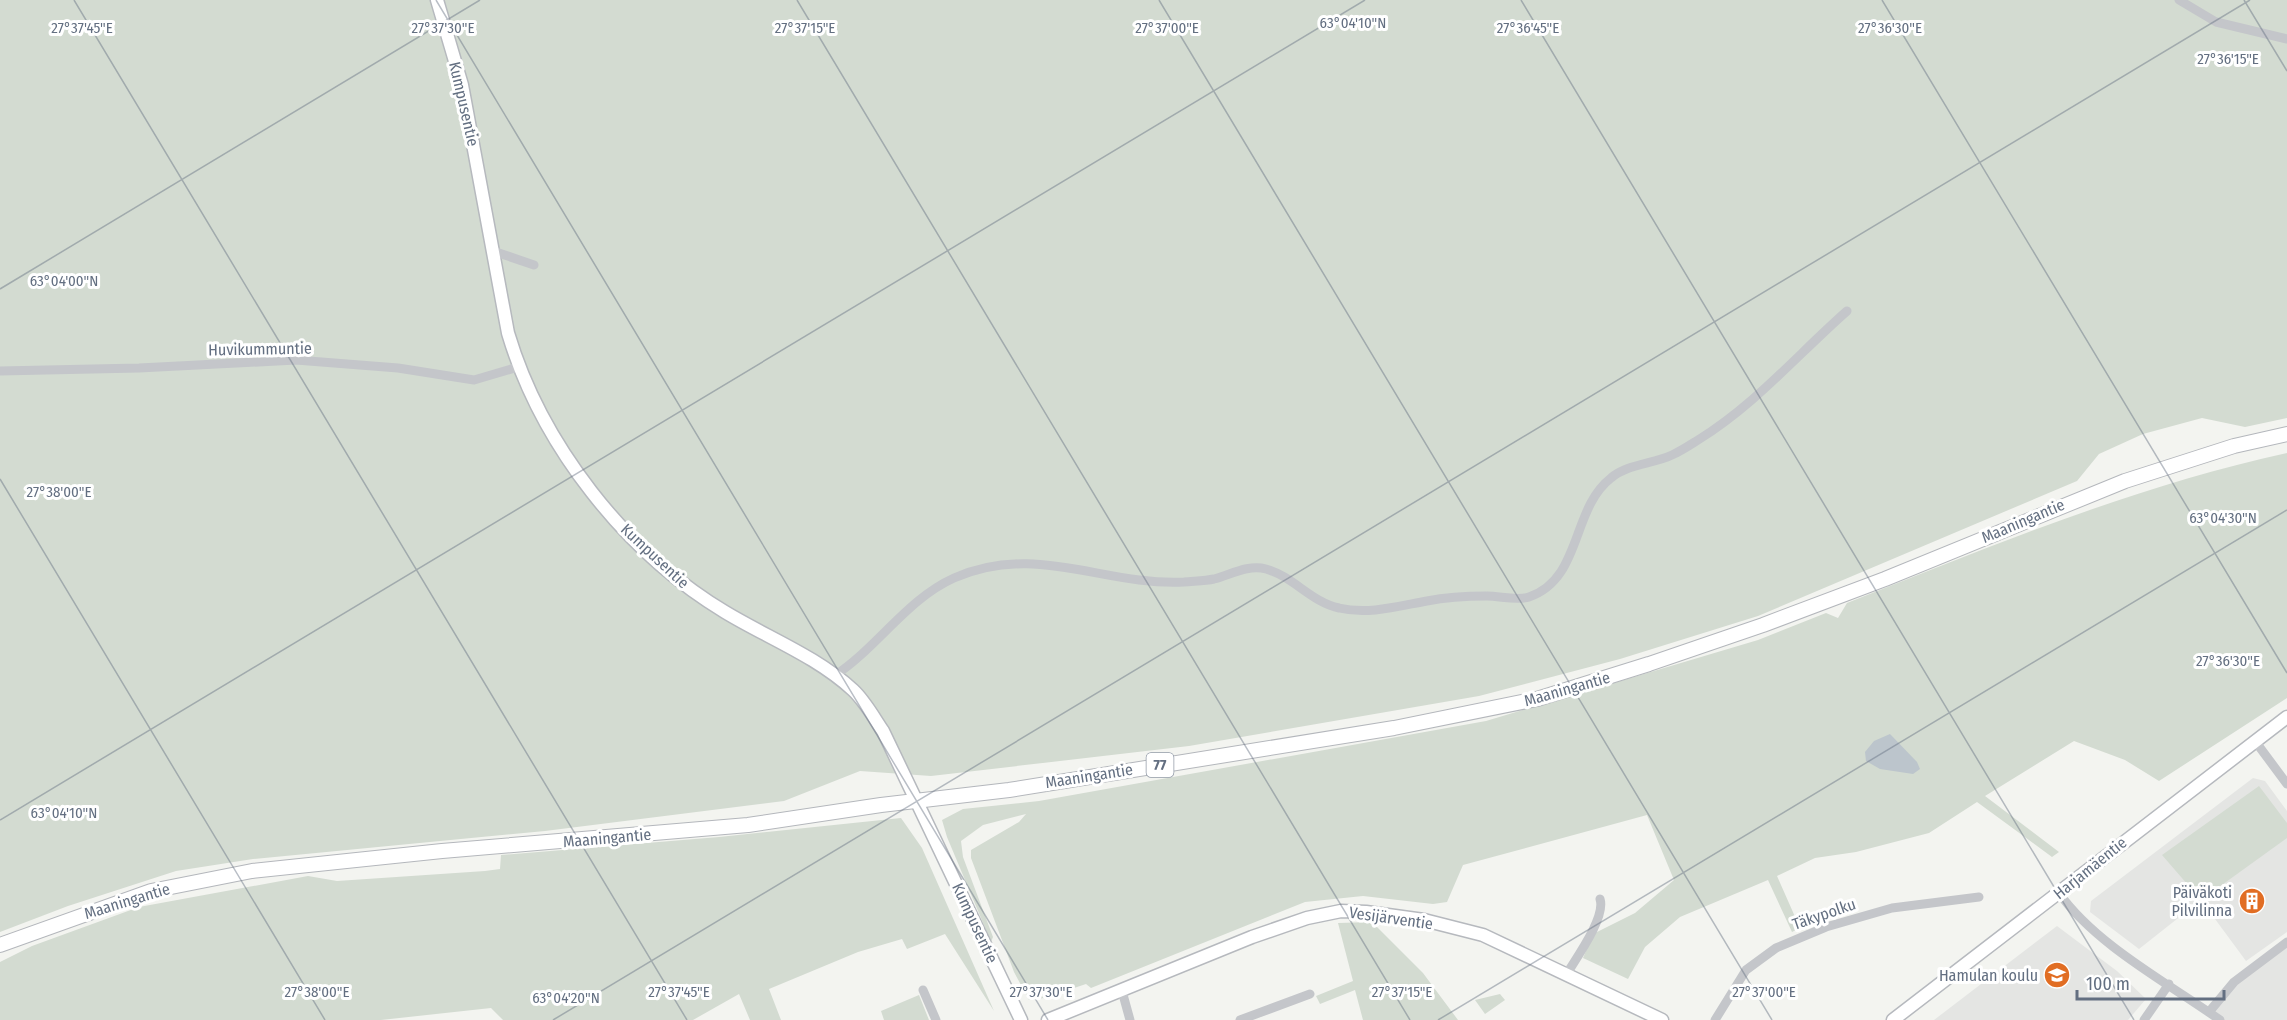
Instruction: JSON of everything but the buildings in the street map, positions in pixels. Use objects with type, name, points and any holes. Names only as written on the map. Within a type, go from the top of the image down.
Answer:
[{"type":"main road","name":"Maaningantie","points":[[0,945],[151,891],[243,873],[442,851],[748,825],[918,800],[1009,790],[1394,728],[1537,699],[1763,625],[1885,579],[2125,481],[2234,446],[2287,435]]},
{"type":"street","name":"Kumpusentie","points":[[437,0],[462,84],[508,333],[518,367],[549,429],[608,510],[639,543],[702,597],[805,655],[854,691],[883,731],[918,800],[1021,1020]]},
{"type":"street","points":[[2179,0],[2216,22],[2287,39]]},
{"type":"street","points":[[493,250],[534,264]]},
{"type":"street","points":[[834,676],[852,664],[896,621],[942,585],[965,575],[1020,562],[1064,565],[1156,582],[1212,580],[1238,570],[1264,568],[1293,582],[1310,597],[1336,608],[1357,611],[1469,596],[1525,599],[1553,583],[1573,551],[1583,519],[1602,487],[1612,476],[1672,455],[1715,429],[1763,393],[1847,311]]},
{"type":"street","name":"Huvikummuntie","points":[[0,371],[139,368],[296,360],[398,368],[474,380],[518,367]]},
{"type":"street","name":"Harjamäentie","points":[[1893,1020],[2287,717]]},
{"type":"street","points":[[2255,741],[2287,784]]},
{"type":"street","points":[[2059,893],[2069,908],[2110,943],[2220,1020]]},
{"type":"street","name":"Täkypolku","points":[[1714,1020],[1746,970],[1776,948],[1826,927],[1892,908],[1978,897]]},
{"type":"street","points":[[1566,975],[1599,918],[1602,907],[1600,899]]},
{"type":"street","name":"Vesijärventie","points":[[1048,1020],[1252,937],[1307,918],[1341,911],[1424,920],[1483,935],[1662,1020]]},
{"type":"street","points":[[2209,1012],[2234,982],[2287,942]]},
{"type":"street","points":[[2144,1020],[2169,984]]},
{"type":"street","points":[[923,990],[936,1020]]},
{"type":"street","points":[[1122,991],[1130,1020]]},
{"type":"street","points":[[1240,1020],[1310,994]]},
{"type":"shaded area","points":[[0,0],[2287,0],[2287,418],[2245,427],[2202,418],[2143,434],[2099,454],[2077,481],[1758,616],[1620,659],[1479,696],[1189,746],[931,776],[860,771],[784,801],[545,831],[253,859],[176,871],[68,906],[0,932]]},
{"type":"shaded area","points":[[2287,453],[2287,698],[2159,781],[2125,760],[2074,741],[1985,796],[2059,852],[2052,857],[1977,802],[1929,833],[1856,852],[1815,858],[1777,876],[1800,928],[1792,932],[1768,880],[1680,917],[1645,947],[1628,979],[1583,958],[1593,934],[1635,913],[1674,880],[1647,815],[1463,865],[1447,902],[1433,904],[1363,896],[1305,902],[1091,988],[1086,984],[1044,998],[1029,1000],[1014,972],[971,858],[971,850],[1019,822],[1026,814],[983,825],[961,841],[963,857],[993,937],[991,942],[942,820],[963,809],[1039,801],[1486,721],[1758,640],[1826,613],[1838,618],[1847,603],[2064,519],[2175,482]]},
{"type":"shaded area","points":[[1890,734],[1917,762],[1920,769],[1913,774],[1880,769],[1866,761],[1865,752],[1874,741]]},
{"type":"shaded area","points":[[2253,778],[2265,781],[2287,811],[2287,932],[2246,961],[2201,900],[2139,949],[2090,912],[2091,901]]},
{"type":"shaded area","points":[[2259,786],[2287,823],[2287,838],[2201,900],[2162,855]]},
{"type":"shaded area","points":[[901,818],[922,848],[994,1011],[945,934],[907,949],[902,939],[858,952],[769,989],[781,1020],[750,1020],[739,994],[693,1020],[503,1020],[491,1008],[381,1020],[0,1020],[0,962],[32,946],[139,907],[308,876],[337,881],[485,871],[500,869],[501,855],[719,837]]},
{"type":"shaded area","points":[[1372,922],[1423,973],[1458,1020],[1363,1020],[1355,990],[1320,1004],[1316,996],[1353,981],[1338,923]]},
{"type":"shaded area","name":"Hamulan koulu","points":[[2057,926],[2117,971],[2146,999],[2128,1020],[1934,1020]]},
{"type":"shaded area","points":[[2287,942],[2287,1020],[2220,1020],[2209,1012],[2234,982]]},
{"type":"shaded area","points":[[1500,994],[1505,1000],[1485,1014],[1475,1000]]},
{"type":"shaded area","points":[[919,995],[929,1020],[884,1020],[881,1011]]},
{"type":"place","name":"Päiväkoti Pilvilinna","points":[[2252,901]]},
{"type":"place","name":"Hamulan koulu","points":[[2057,975]]}]
